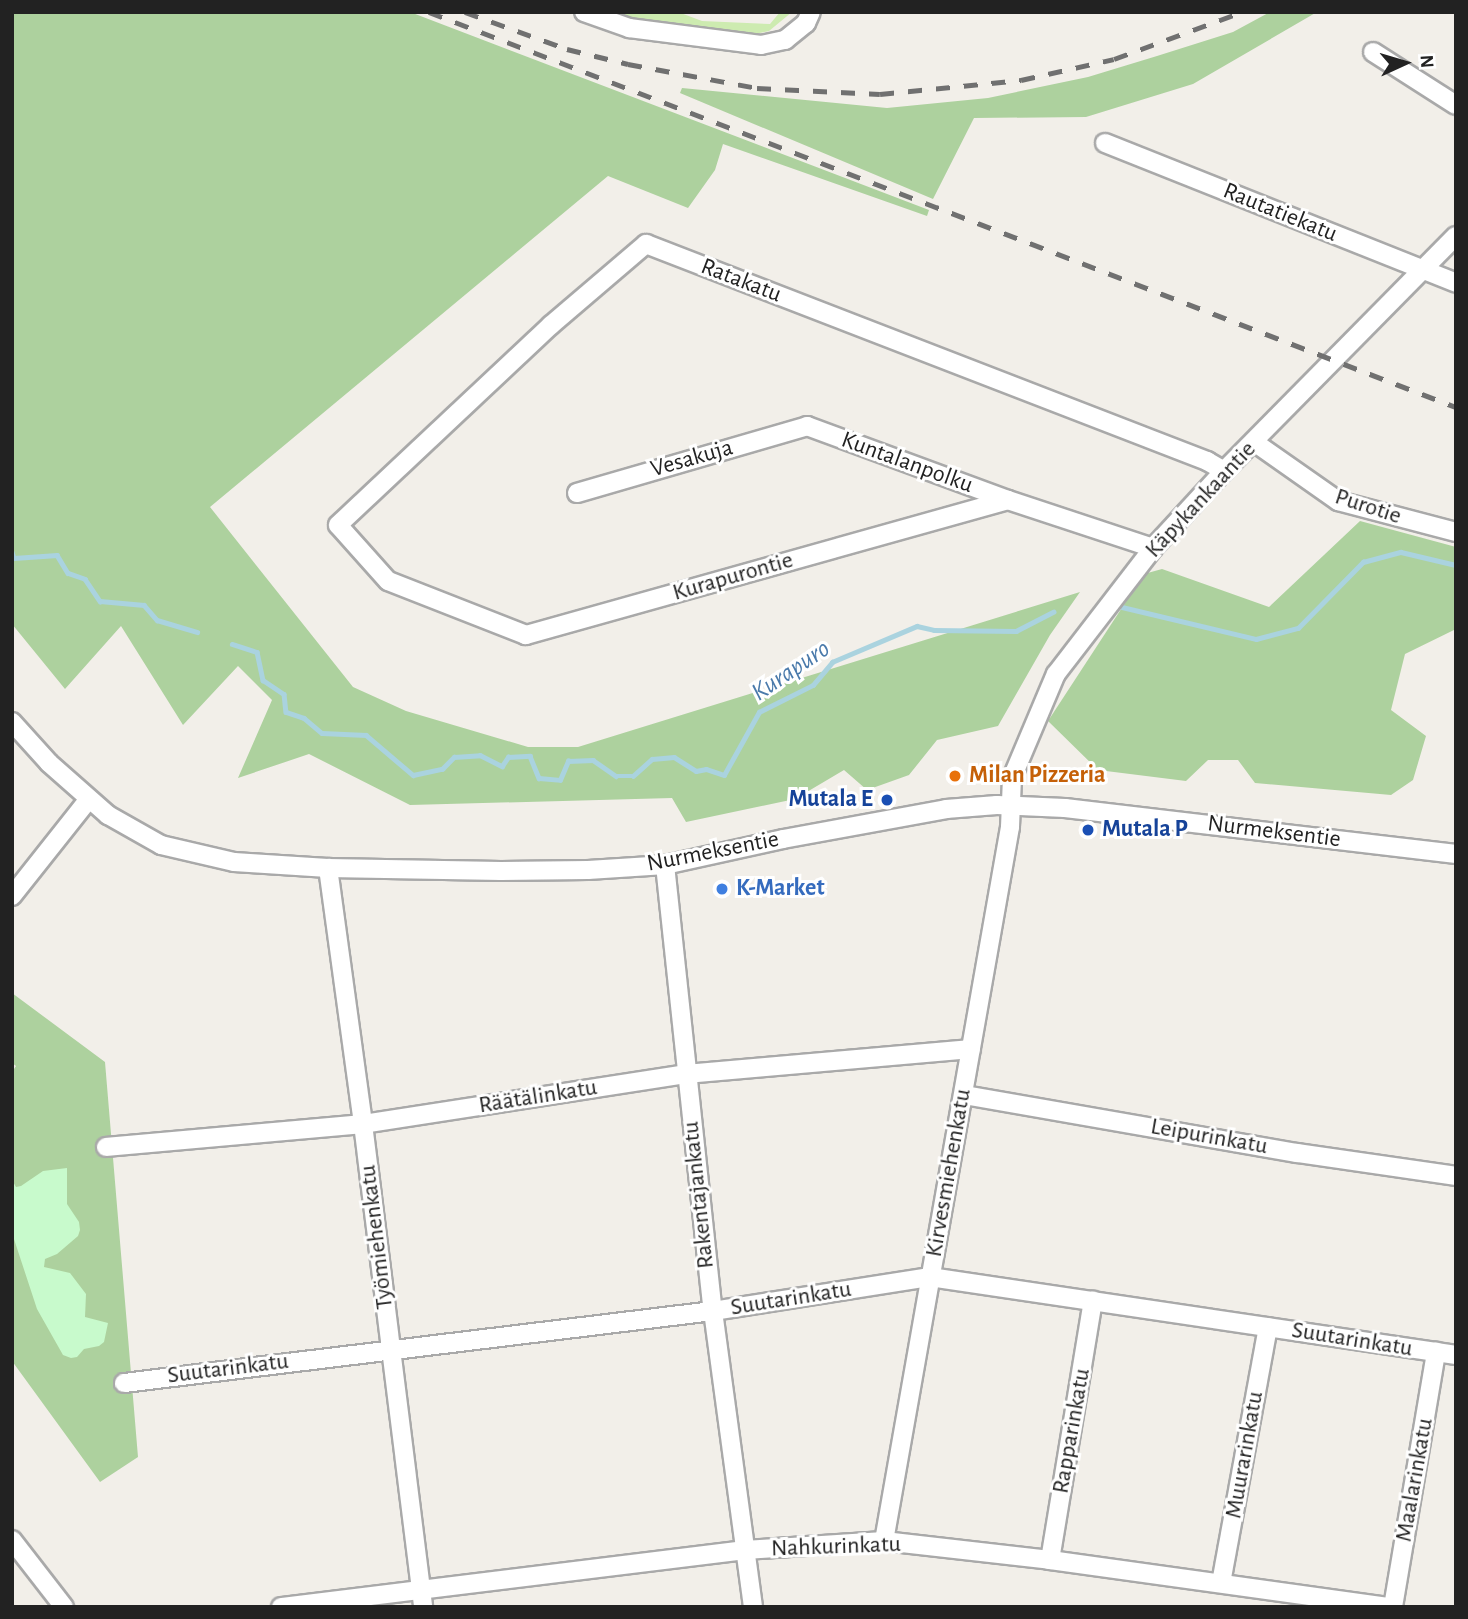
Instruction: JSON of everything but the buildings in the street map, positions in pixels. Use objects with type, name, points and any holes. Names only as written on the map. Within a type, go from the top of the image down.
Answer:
[{"type":"street","points":[[584,12],[629,28],[761,45],[785,40],[806,23],[811,12]]},
{"type":"street","points":[[1373,52],[1456,105]]},
{"type":"street","name":"Rautatiekatu","points":[[1105,143],[1456,283]]},
{"type":"street","name":"Käpykankaantie","points":[[1012,805],[1012,778],[1056,674],[1153,548],[1224,471],[1456,236]]},
{"type":"street","name":"Ratakatu","points":[[338,525],[551,325],[646,244],[1208,461],[1224,471]]},
{"type":"street","name":"Vesakuja","points":[[577,493],[807,426]]},
{"type":"street","name":"Kuntalanpolku","points":[[807,426],[1008,500]]},
{"type":"street","name":"Purotie","points":[[1254,442],[1338,501],[1456,532]]},
{"type":"street","points":[[1008,500],[1153,548]]},
{"type":"street","name":"Kurapurontie","points":[[338,525],[388,581],[526,635],[1008,500]]},
{"type":"street","name":"Nurmeksentie","points":[[12,722],[88,800],[135,831],[182,852],[234,862],[328,869],[588,870],[664,865],[783,839],[947,809],[1012,805],[1140,817],[1456,855]]},
{"type":"street","points":[[12,896],[88,800]]},
{"type":"street","name":"Kirvesmiehenkatu","points":[[884,1541],[964,1095],[1012,805]]},
{"type":"street","name":"Rakentajankatu","points":[[664,865],[713,1311],[753,1607]]},
{"type":"street","name":"Työmiehenkatu","points":[[328,869],[363,1124],[422,1599]]},
{"type":"street","name":"Räätälinkatu","points":[[106,1147],[363,1124],[686,1074],[971,1049]]},
{"type":"street","name":"Leipurinkatu","points":[[964,1095],[1297,1153],[1456,1176]]},
{"type":"street","name":"Suutarinkatu","points":[[124,1383],[390,1348],[713,1311],[930,1277],[1456,1355]]},
{"type":"street","name":"Rapparinkatu","points":[[1050,1560],[1093,1301]]},
{"type":"street","name":"Muurarinkatu","points":[[1221,1583],[1268,1327]]},
{"type":"street","name":"Maalarinkatu","points":[[1392,1607],[1436,1352]]},
{"type":"street","points":[[12,1540],[64,1607]]},
{"type":"street","name":"Nahkurinkatu","points":[[281,1607],[422,1599],[745,1550],[884,1541],[1050,1560],[1392,1607]]},
{"type":"green space","points":[[12,12],[410,12],[929,210],[927,216],[723,144],[715,170],[688,208],[608,176],[210,507],[353,687],[406,711],[528,747],[578,747],[1080,592],[1050,635],[998,726],[937,740],[909,775],[867,790],[844,770],[795,799],[686,822],[672,798],[410,805],[309,754],[238,778],[272,700],[238,666],[183,725],[121,626],[65,689],[12,624]]},
{"type":"green space","points":[[611,12],[678,12],[702,21],[770,24],[780,12],[792,12],[769,31],[751,35],[658,24]]},
{"type":"green space","points":[[1270,12],[1317,12],[1193,84],[1086,117],[974,118],[933,199],[680,93],[682,88],[887,108],[988,98],[1088,77],[1157,56],[1233,32]]},
{"type":"green space","points":[[1360,521],[1456,547],[1456,629],[1405,654],[1391,710],[1426,736],[1413,780],[1391,795],[1255,783],[1238,760],[1208,760],[1186,781],[1098,770],[1048,721],[1144,574],[1162,569],[1269,607]]},
{"type":"green space","points":[[12,993],[105,1062],[138,1457],[100,1482],[12,1361],[12,1072],[16,1066],[12,1063]]},
{"type":"green space","points":[[67,1168],[67,1204],[79,1222],[80,1230],[78,1236],[57,1254],[45,1259],[44,1267],[70,1273],[86,1294],[85,1317],[108,1323],[104,1342],[99,1346],[84,1349],[77,1357],[71,1358],[63,1355],[37,1309],[12,1233],[12,1180],[16,1187],[21,1186],[43,1171]]},
{"type":"waterway","name":"Kurapuro","points":[[12,552],[14,558],[57,555],[68,573],[85,579],[100,601],[144,605],[157,620],[197,632]]},
{"type":"waterway","points":[[1122,607],[1256,639],[1298,628],[1363,562],[1401,552],[1456,565]]},
{"type":"waterway","name":"Kurapuro","points":[[232,644],[257,652],[263,680],[284,694],[286,712],[304,718],[322,733],[366,735],[413,775],[442,769],[454,757],[480,755],[502,766],[508,757],[530,756],[539,778],[560,780],[568,761],[593,760],[616,776],[633,776],[652,759],[674,757],[696,771],[706,769],[724,775],[759,712],[813,685],[832,662],[917,626],[934,630],[1016,631],[1053,612]]},
{"type":"railway","points":[[429,12],[1456,407]]},
{"type":"railway","points":[[465,12],[567,49],[628,64],[757,88],[880,94],[1021,80],[1114,59],[1242,12]]},
{"type":"place","name":"Milan Pizzeria","points":[[955,776]]},
{"type":"place","name":"Mutala E","points":[[887,800]]},
{"type":"place","name":"Mutala P","points":[[1088,830]]},
{"type":"place","name":"K-Market","points":[[722,889]]}]
